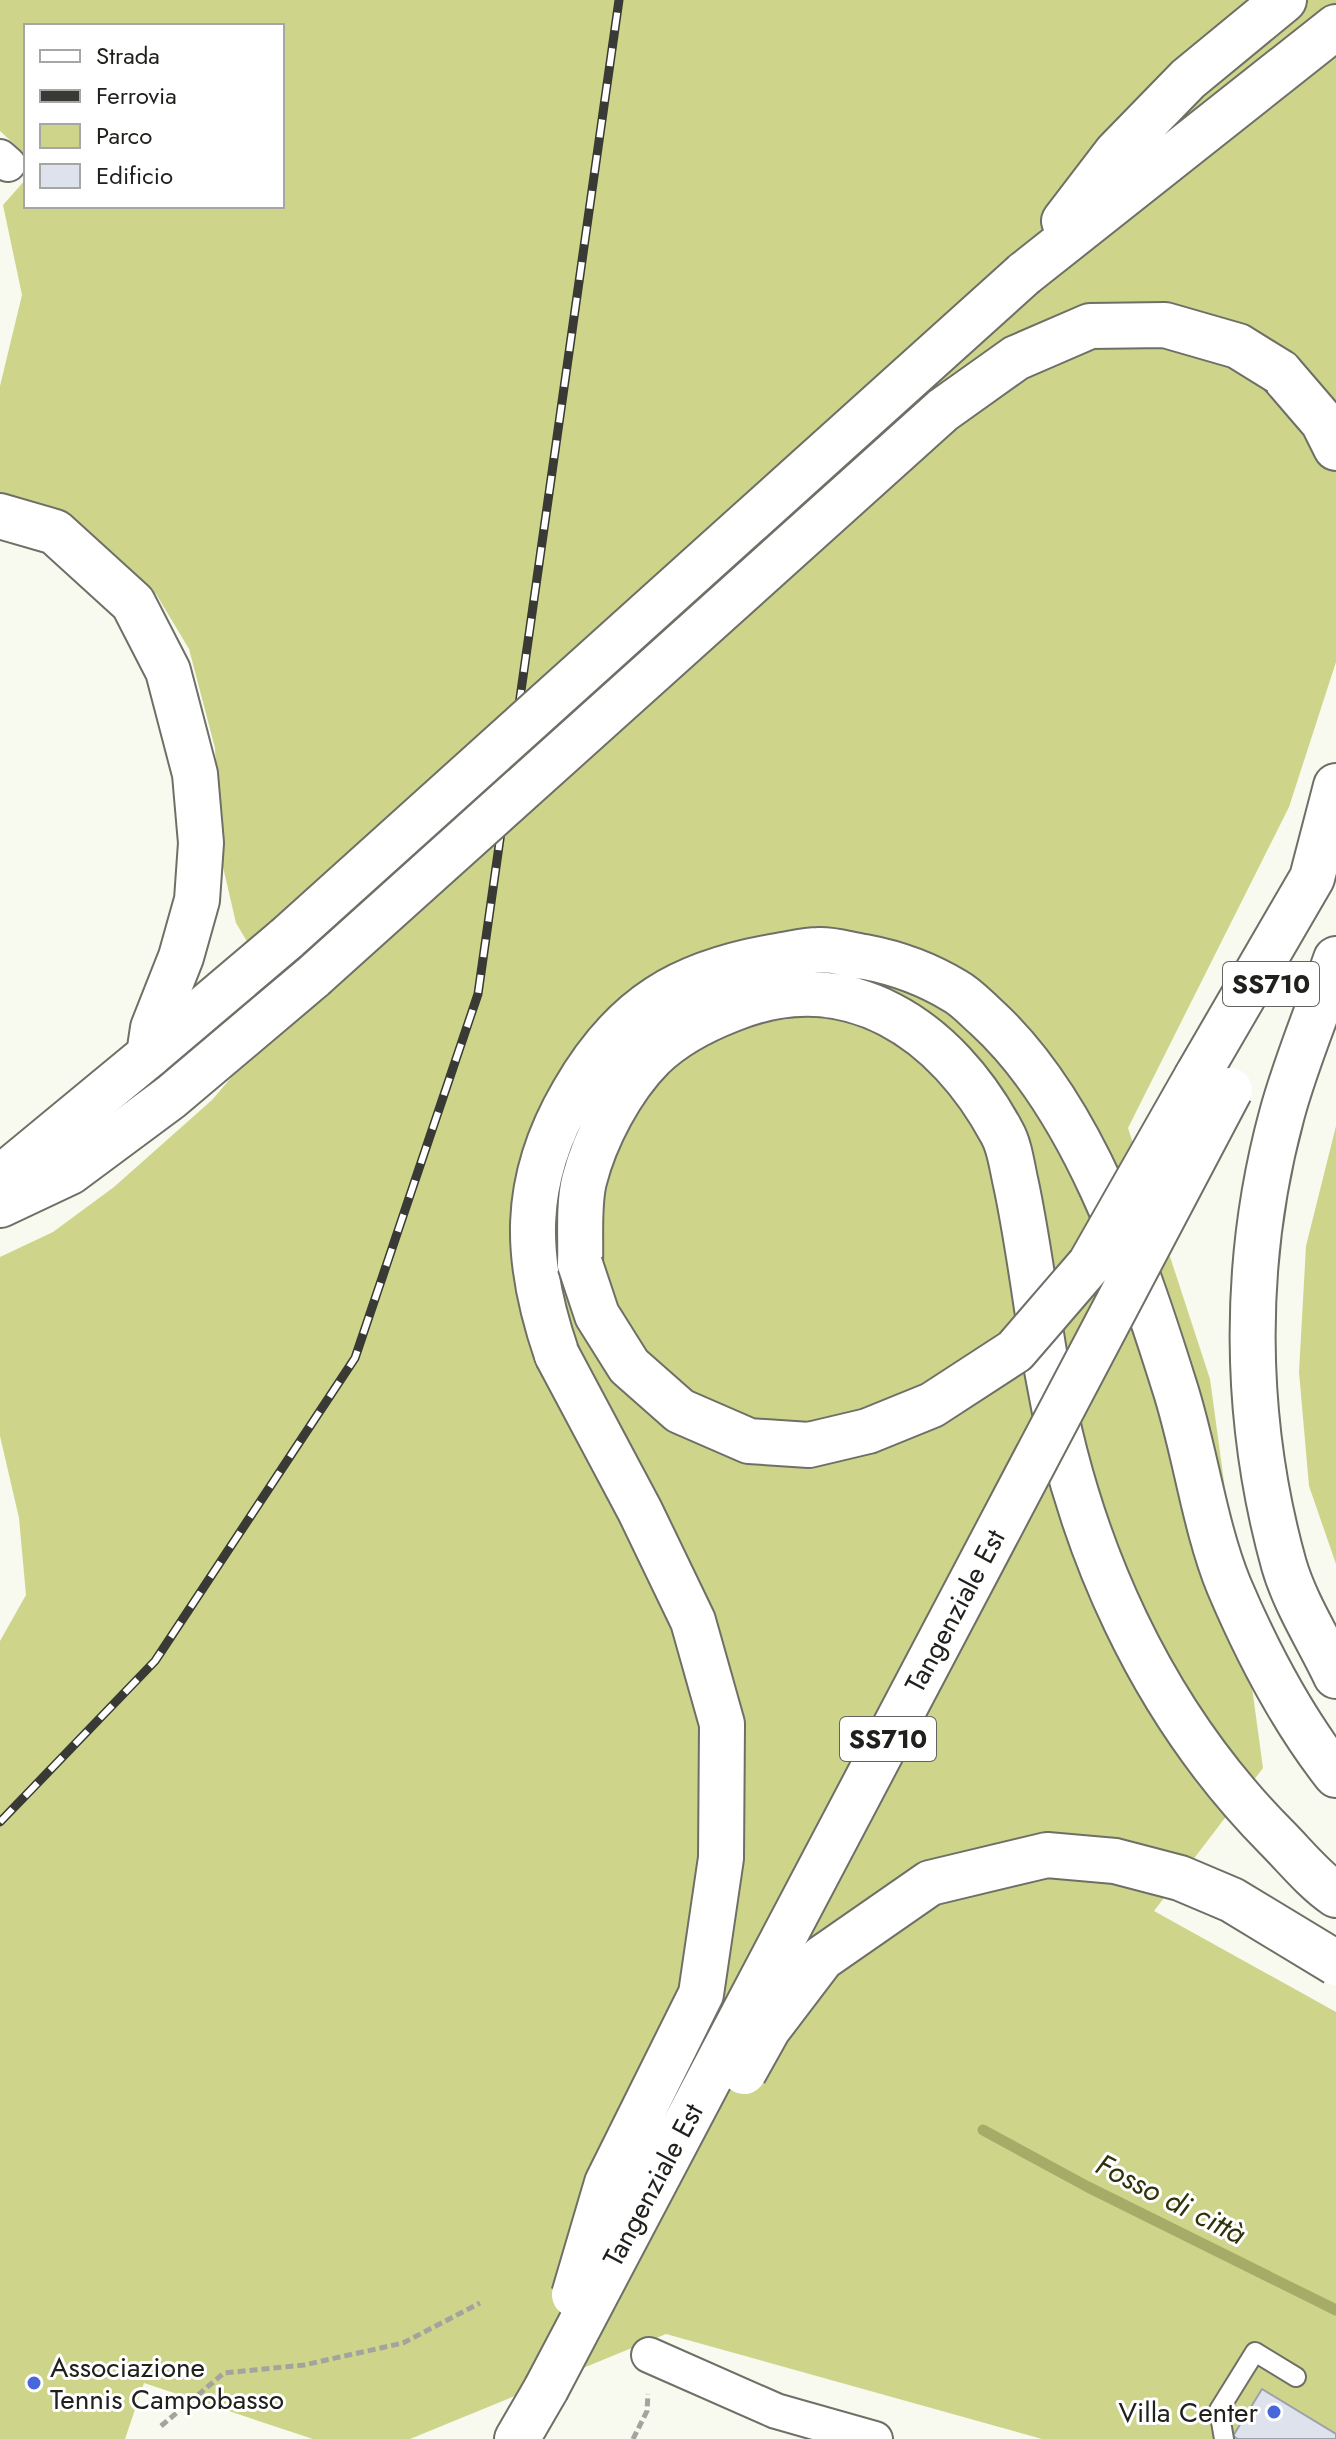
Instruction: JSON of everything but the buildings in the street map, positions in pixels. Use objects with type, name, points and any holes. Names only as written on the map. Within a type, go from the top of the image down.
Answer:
[{"type":"main road","points":[[1024,274],[1116,153],[1188,79],[1284,0]]},
{"type":"main road","points":[[0,1178],[287,938],[1024,274],[1336,27]]},
{"type":"main road","points":[[0,1205],[70,1172],[171,1097],[313,977],[943,410],[1016,358],[1090,326],[1165,325],[1238,346],[1280,372],[1323,422],[1336,448]]},
{"type":"main road","points":[[0,516],[55,532],[133,603],[168,671],[195,774],[201,843],[197,900],[181,957],[153,1028],[149,1055]]},
{"type":"main road","points":[[1312,878],[1336,786]]},
{"type":"main road","name":"Tangenziale Est","points":[[517,2439],[546,2389],[1213,1083],[1312,878],[1336,810]]},
{"type":"main road","points":[[546,2389],[607,2183],[701,1994],[721,1858],[722,1724],[693,1621],[640,1511],[557,1355],[538,1300],[532,1205],[551,1130],[592,1061],[637,1012],[693,977],[820,949],[896,963],[958,992],[1017,1046],[1073,1132],[1126,1248],[1175,1386],[1228,1583],[1267,1665],[1310,1741],[1336,1775]]},
{"type":"main road","points":[[1336,959],[1282,1113],[1261,1209],[1251,1318],[1258,1433],[1285,1568],[1336,1676]]},
{"type":"main road","points":[[1213,1083],[1090,1264],[1043,1318],[1034,1329],[1024,1340],[1015,1351],[932,1405],[868,1431],[809,1445],[749,1441],[680,1411],[629,1366],[597,1315],[580,1264],[583,1183],[609,1117],[652,1057],[697,1023],[754,1000],[813,993],[868,1002],[926,1036],[973,1084],[1005,1138],[1019,1201],[1038,1317],[1041,1332],[1048,1375],[1089,1537],[1131,1638],[1200,1749],[1252,1813],[1336,1895]]},
{"type":"main road","points":[[546,2389],[665,2215],[768,2029],[822,1958],[930,1883],[1047,1855],[1115,1861],[1180,1878],[1232,1900],[1336,1963]]},
{"type":"street","points":[[652,2356],[776,2411],[875,2439]]},
{"type":"lane","points":[[1224,2439],[1219,2410],[1255,2352],[1296,2377]]},
{"type":"path","points":[[161,2426],[224,2373],[304,2365],[403,2343],[480,2303]]},
{"type":"path","points":[[633,2439],[647,2411],[652,2356]]},
{"type":"green space","points":[[0,0],[1336,0],[1336,662],[1289,807],[1128,1128],[1210,1379],[1263,1768],[1154,1911],[1336,2012],[1336,2439],[1042,2439],[666,2334],[410,2439],[313,2439],[144,2383],[125,2439],[0,2439],[0,1641],[26,1595],[19,1518],[0,1436],[0,1257],[53,1232],[114,1187],[212,1100],[259,1045],[267,975],[236,923],[220,854],[215,748],[189,649],[156,594],[82,528],[0,496],[0,386],[22,295],[3,205],[24,181],[24,208],[284,208],[284,24],[24,24],[24,153],[0,131]]},
{"type":"green space","points":[[1336,1126],[1336,1564],[1309,1486],[1299,1372],[1306,1246]]},
{"type":"waterway","name":"Fosso di città","points":[[983,2130],[1088,2187],[1336,2310]]},
{"type":"railway","points":[[0,1822],[155,1661],[355,1358],[478,994],[619,0]]},
{"type":"place","name":"Associazione Tennis Campobasso","points":[[34,2383]]},
{"type":"place","name":"Villa Center","points":[[1274,2412]]}]
